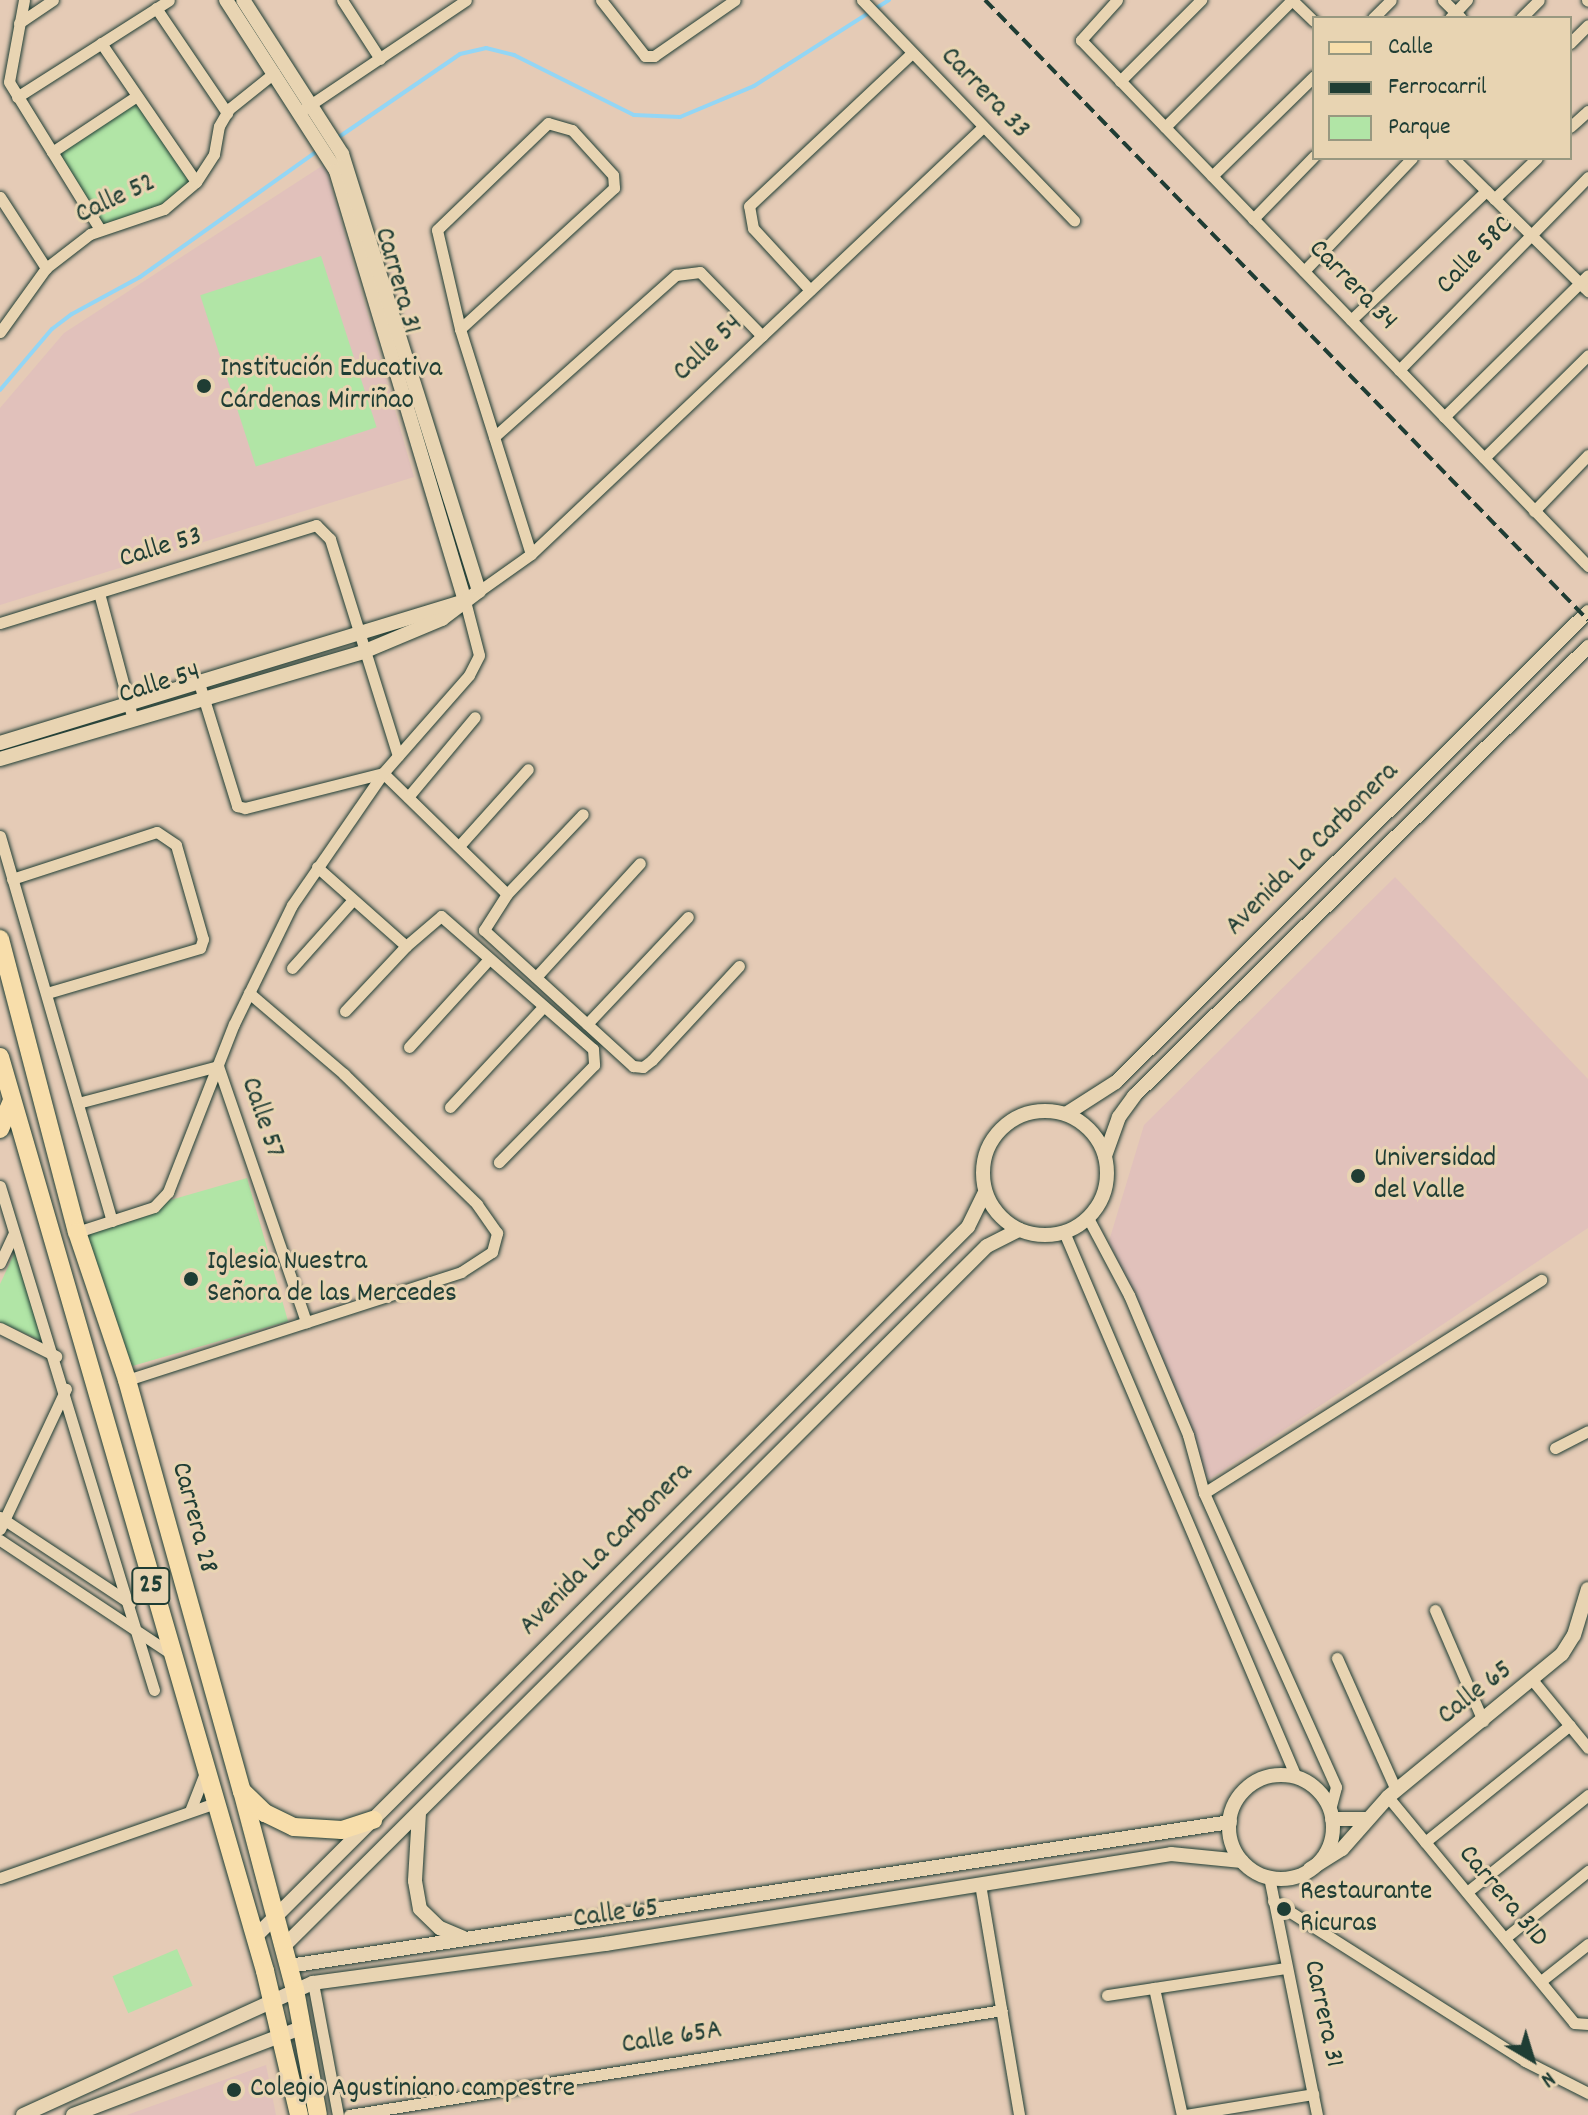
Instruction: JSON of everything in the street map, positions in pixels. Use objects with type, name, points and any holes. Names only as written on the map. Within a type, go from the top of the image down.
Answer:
[{"type":"main road","name":"Carrera 28","points":[[0,939],[77,1232],[127,1380],[242,1791],[295,1990],[318,2115]]},
{"type":"main road","name":"Carrera 28","points":[[0,1057],[283,2036],[299,2115]]},
{"type":"main road","points":[[0,1129],[12,1101]]},
{"type":"main road","points":[[242,1791],[265,1813],[302,1828],[342,1830],[373,1820]]},
{"type":"street","points":[[24,0],[9,82],[99,228]]},
{"type":"street","points":[[19,23],[53,0]]},
{"type":"street","points":[[17,97],[169,0]]},
{"type":"street","name":"Carrera 31","points":[[226,0],[274,73],[306,108]]},
{"type":"street","name":"Carrera 31","points":[[243,0],[334,152],[479,591]]},
{"type":"street","points":[[342,0],[380,59]]},
{"type":"street","points":[[306,108],[466,0]]},
{"type":"street","points":[[602,0],[645,56],[654,56],[735,0]]},
{"type":"street","name":"Carrera 33","points":[[862,0],[1074,220]]},
{"type":"street","name":"Carrera 34","points":[[1117,0],[1081,40],[1588,566]]},
{"type":"street","points":[[1120,81],[1201,0]]},
{"type":"street","points":[[1165,127],[1292,0],[1312,19]]},
{"type":"street","points":[[1375,16],[1391,0]]},
{"type":"street","points":[[1443,0],[1455,16],[1467,0]]},
{"type":"street","points":[[1523,16],[1539,0]]},
{"type":"street","points":[[156,8],[227,113],[274,73]]},
{"type":"street","points":[[1572,41],[1588,25]]},
{"type":"street","points":[[101,43],[196,182]]},
{"type":"street","points":[[810,290],[748,218],[749,206],[911,54]]},
{"type":"street","points":[[1212,176],[1312,78]]},
{"type":"street","points":[[52,152],[135,97]]},
{"type":"street","points":[[1572,125],[1588,111]]},
{"type":"street","name":"Calle 52","points":[[0,332],[46,268],[99,228],[164,209],[196,182],[214,154],[227,113]]},
{"type":"street","name":"Carrera 31","points":[[460,329],[614,188],[613,175],[572,130],[548,123],[437,230],[460,329],[531,554]]},
{"type":"street","name":"Calle 54","points":[[0,743],[204,699],[363,652],[442,619],[531,554],[983,127]]},
{"type":"street","name":"Carrera 31","points":[[334,152],[465,601]]},
{"type":"street","points":[[1253,219],[1312,158]]},
{"type":"street","points":[[1304,271],[1410,160]]},
{"type":"street","points":[[1444,417],[1585,283],[1531,235],[1457,160]]},
{"type":"street","points":[[1351,320],[1490,195],[1534,160]]},
{"type":"street","name":"Calle 58C","points":[[1399,370],[1588,177]]},
{"type":"street","points":[[0,197],[4,214],[46,268]]},
{"type":"street","points":[[494,437],[676,275],[700,272],[762,336]]},
{"type":"street","points":[[1484,458],[1588,355]]},
{"type":"street","points":[[1534,511],[1588,455]]},
{"type":"street","name":"Calle 53","points":[[0,623],[316,525],[330,539],[358,633]]},
{"type":"street","points":[[99,593],[131,713]]},
{"type":"street","points":[[77,1232],[163,1200],[249,993],[317,867],[383,773],[469,675],[479,655],[465,601]]},
{"type":"street","name":"Calle 54","points":[[0,759],[131,713],[199,683],[465,601]]},
{"type":"street","name":"Avenida La Carbonera","points":[[1066,1114],[1116,1082],[1588,612]]},
{"type":"street","points":[[358,633],[398,756]]},
{"type":"street","points":[[1560,641],[1577,658]]},
{"type":"street","name":"Avenida La Carbonera","points":[[1105,1156],[1114,1127],[1134,1096],[1588,647]]},
{"type":"street","points":[[199,683],[237,806],[383,773]]},
{"type":"street","points":[[408,797],[475,717]]},
{"type":"street","points":[[459,846],[528,769]]},
{"type":"street","points":[[383,773],[507,894]]},
{"type":"street","points":[[583,814],[507,894],[484,930],[633,1066],[643,1067],[739,966]]},
{"type":"street","points":[[12,879],[157,832],[176,845],[199,926],[200,948],[47,993]]},
{"type":"street","points":[[0,836],[112,1221]]},
{"type":"street","points":[[536,977],[640,863]]},
{"type":"street","points":[[317,867],[406,946]]},
{"type":"street","points":[[292,968],[352,901]]},
{"type":"street","points":[[345,1011],[406,946],[441,916],[593,1049],[594,1065],[499,1162]]},
{"type":"street","points":[[587,1024],[688,917]]},
{"type":"street","points":[[409,1047],[489,959]]},
{"type":"street","points":[[127,1380],[478,1264],[492,1252],[497,1233],[477,1204],[344,1074],[249,993]]},
{"type":"street","points":[[450,1107],[543,1007]]},
{"type":"street","name":"Calle 57","points":[[78,1103],[218,1066],[306,1322]]},
{"type":"street","points":[[1032,1112],[1066,1114],[1091,1130],[1105,1156],[1103,1196],[1088,1218],[1064,1232],[1037,1235],[1019,1230],[1002,1218],[985,1192],[985,1158],[1002,1129],[1032,1112]]},
{"type":"street","points":[[0,1186],[56,1356],[154,1690]]},
{"type":"street","name":"Avenida La Carbonera","points":[[255,1937],[968,1227],[985,1192]]},
{"type":"street","points":[[1088,1218],[1129,1295],[1188,1435],[1204,1493],[1336,1787],[1331,1814],[1331,1842],[1310,1869],[1291,1877],[1269,1877],[1242,1861],[1232,1843],[1230,1822],[1236,1801],[1250,1785],[1269,1776],[1296,1777],[1310,1784],[1331,1814],[1366,1819]]},
{"type":"street","name":"Avenida La Carbonera","points":[[283,1947],[987,1246],[1019,1230]]},
{"type":"street","points":[[1064,1232],[1296,1777]]},
{"type":"street","points":[[0,1263],[14,1233]]},
{"type":"street","points":[[1204,1493],[1541,1280]]},
{"type":"street","points":[[0,1328],[56,1356]]},
{"type":"street","points":[[66,1389],[2,1522],[130,1603]]},
{"type":"street","points":[[1555,1448],[1588,1431]]},
{"type":"street","points":[[0,1540],[170,1653]]},
{"type":"street","name":"Calle 65","points":[[1310,1869],[1342,1849],[1392,1793],[1534,1682],[1574,1635],[1588,1589]]},
{"type":"street","points":[[1435,1610],[1483,1721]]},
{"type":"street","name":"Carrera 31D","points":[[1337,1658],[1392,1793],[1425,1842],[1541,1981],[1584,2025]]},
{"type":"street","points":[[1534,1682],[1588,1748]]},
{"type":"street","points":[[1425,1842],[1570,1725]]},
{"type":"street","points":[[190,1811],[205,1773]]},
{"type":"street","points":[[1467,1892],[1588,1795]]},
{"type":"street","points":[[0,1878],[215,1803]]},
{"type":"street","points":[[419,1813],[415,1881],[420,1909],[440,1928],[464,1938]]},
{"type":"street","name":"Calle 65","points":[[289,1966],[1230,1822]]},
{"type":"street","name":"Calle 65","points":[[23,2115],[313,1983],[605,1944],[1171,1854],[1242,1861]]},
{"type":"street","points":[[1505,1938],[1588,1871]]},
{"type":"street","name":"Carrera 31","points":[[1269,1877],[1317,2115]]},
{"type":"street","points":[[980,1884],[1019,2115]]},
{"type":"street","points":[[1273,1901],[1525,2061],[1588,2093]]},
{"type":"street","points":[[1541,1981],[1588,1944]]},
{"type":"street","points":[[1107,1995],[1285,1968]]},
{"type":"street","points":[[313,1983],[338,2115]]},
{"type":"street","points":[[1154,1988],[1184,2115],[1313,2094]]},
{"type":"street","name":"Calle 65A","points":[[349,2115],[1002,2010]]},
{"type":"street","points":[[73,2115],[303,2027]]},
{"type":"shaded area","name":"Institución Educativa Cárdenas Mirriñao","points":[[325,164],[414,477],[0,605],[0,408],[64,333]]},
{"type":"shaded area","name":"Universidad del Valle","points":[[1395,877],[1588,1079],[1588,1228],[1208,1480],[1109,1241],[1144,1125]]},
{"type":"shaded area","name":"Colegio Agustiniano campestre","points":[[266,2065],[276,2115],[127,2115]]},
{"type":"green space","points":[[135,98],[196,182],[164,209],[99,228],[52,152]]},
{"type":"green space","points":[[321,256],[377,427],[256,466],[200,295]]},
{"type":"green space","points":[[247,1178],[288,1321],[123,1369],[82,1225]]},
{"type":"green space","points":[[15,1252],[44,1342],[0,1322],[0,1284]]},
{"type":"green space","points":[[177,1949],[193,1986],[128,2013],[113,1976]]},
{"type":"waterway","points":[[336,139],[460,54],[486,48],[514,55],[634,115],[680,117],[754,86],[889,0]]},
{"type":"waterway","points":[[0,390],[52,329],[72,314],[140,277],[319,150]]},
{"type":"railway","points":[[985,0],[1588,620]]},
{"type":"place","name":"Institución Educativa Cárdenas Mirriñao","points":[[204,386]]},
{"type":"place","name":"Universidad del Valle","points":[[1358,1176]]},
{"type":"place","name":"Iglesia Nuestra Señora de las Mercedes","points":[[191,1279]]},
{"type":"place","name":"Restaurante Ricuras","points":[[1284,1909]]},
{"type":"place","name":"Colegio Agustiniano campestre","points":[[234,2090]]}]
